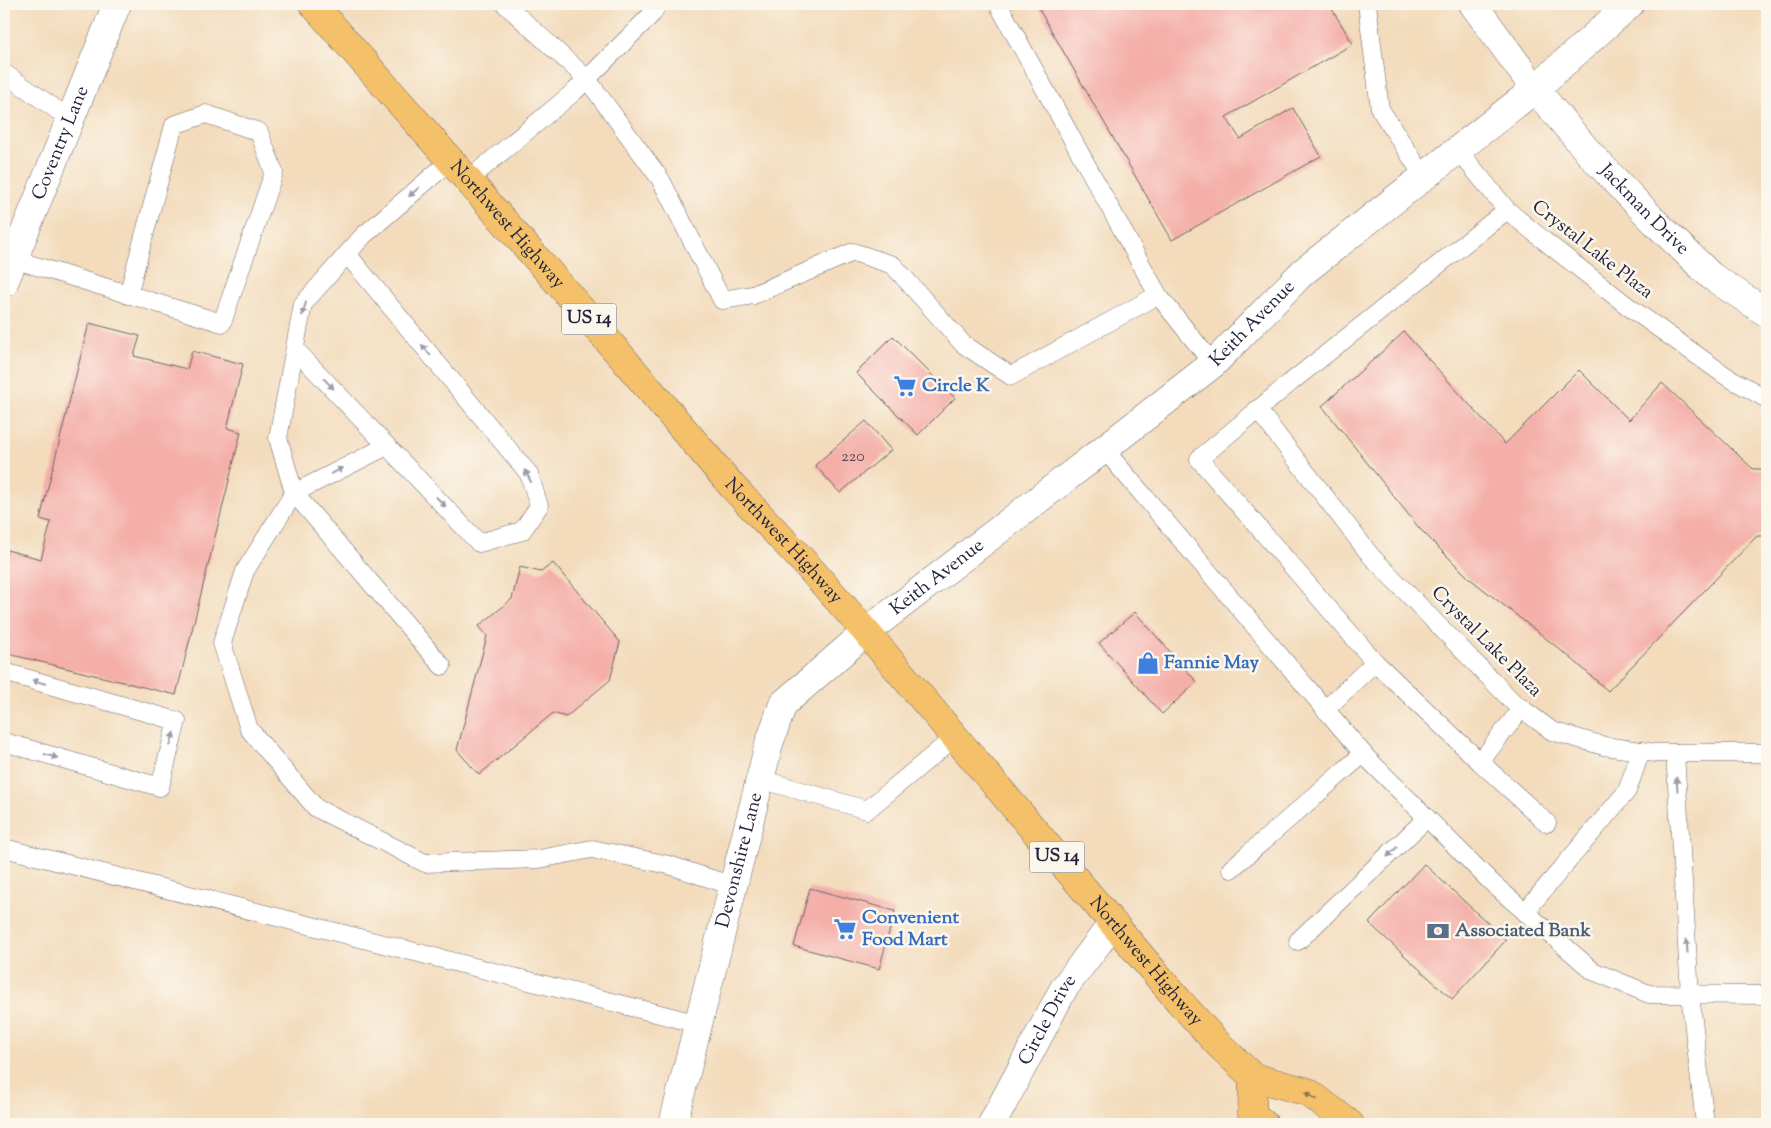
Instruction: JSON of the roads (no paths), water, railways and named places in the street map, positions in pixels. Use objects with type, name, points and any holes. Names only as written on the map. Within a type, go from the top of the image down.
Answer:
[{"type":"main road","name":"Northwest Highway","points":[[313,4],[460,170],[732,486],[805,563],[866,632],[1179,1001],[1218,1044],[1253,1077],[1308,1092],[1350,1124]]},
{"type":"main road","points":[[1253,1077],[1255,1121]]},
{"type":"street","name":"Coventry Lane","points":[[9,271],[117,4]]},
{"type":"street","name":"Jackman Drive","points":[[1473,4],[1535,90],[1590,154],[1655,222],[1711,276],[1767,313]]},
{"type":"street","name":"Keith Avenue","points":[[866,632],[1213,364],[1303,272],[1535,90],[1630,4]]},
{"type":"street","name":"Devonshire Lane","points":[[673,1124],[769,744],[784,704],[866,632]]},
{"type":"street","name":"Circle Drive","points":[[992,1124],[1064,988],[1113,923]]},
{"type":"lane","points":[[505,4],[587,79],[661,180],[722,300],[753,295],[854,252],[893,265],[962,344],[1012,376],[1158,294]]},
{"type":"lane","points":[[442,666],[294,493],[278,438],[304,304],[363,236],[460,170],[587,79],[653,13],[657,4]]},
{"type":"lane","points":[[998,4],[1158,294],[1213,364]]},
{"type":"lane","points":[[1367,4],[1380,109],[1424,177]]},
{"type":"lane","points":[[4,73],[70,120]]},
{"type":"lane","points":[[9,271],[128,294],[222,324],[274,172],[259,132],[206,114],[174,125],[128,294]]},
{"type":"lane","name":"Crystal Lake Plaza","points":[[1458,150],[1507,210],[1629,307],[1726,376],[1767,399]]},
{"type":"lane","points":[[1507,210],[1257,409],[1198,459],[1375,662],[1480,762],[1547,822]]},
{"type":"lane","points":[[295,349],[479,543],[522,531],[539,506],[529,474],[347,254]]},
{"type":"lane","name":"Crystal Lake Plaza","points":[[1257,409],[1371,556],[1470,658],[1522,708],[1552,732],[1604,746],[1656,754],[1767,753]]},
{"type":"lane","points":[[387,446],[294,493],[245,571],[222,643],[248,729],[316,808],[425,863],[539,859],[592,849],[669,865],[733,886]]},
{"type":"lane","points":[[1104,449],[1363,754],[1492,883],[1592,971],[1649,994],[1767,995]]},
{"type":"lane","points":[[1326,710],[1375,662]]},
{"type":"lane","points":[[4,672],[177,721],[160,787],[4,742]]},
{"type":"lane","points":[[1480,762],[1522,708]]},
{"type":"lane","points":[[760,779],[867,810],[955,737]]},
{"type":"lane","points":[[1525,912],[1627,792],[1641,751]]},
{"type":"lane","points":[[1231,869],[1363,754]]},
{"type":"lane","points":[[1675,754],[1690,994],[1705,1124]]},
{"type":"lane","points":[[1298,941],[1427,818]]},
{"type":"lane","points":[[4,848],[699,1024]]},
{"type":"place","name":"Circle K","points":[[905,386]]},
{"type":"place","name":"Fannie May","points":[[1148,663]]},
{"type":"place","name":"Convenient Food Mart","points":[[845,929]]},
{"type":"place","name":"Associated Bank","points":[[1438,931]]}]
